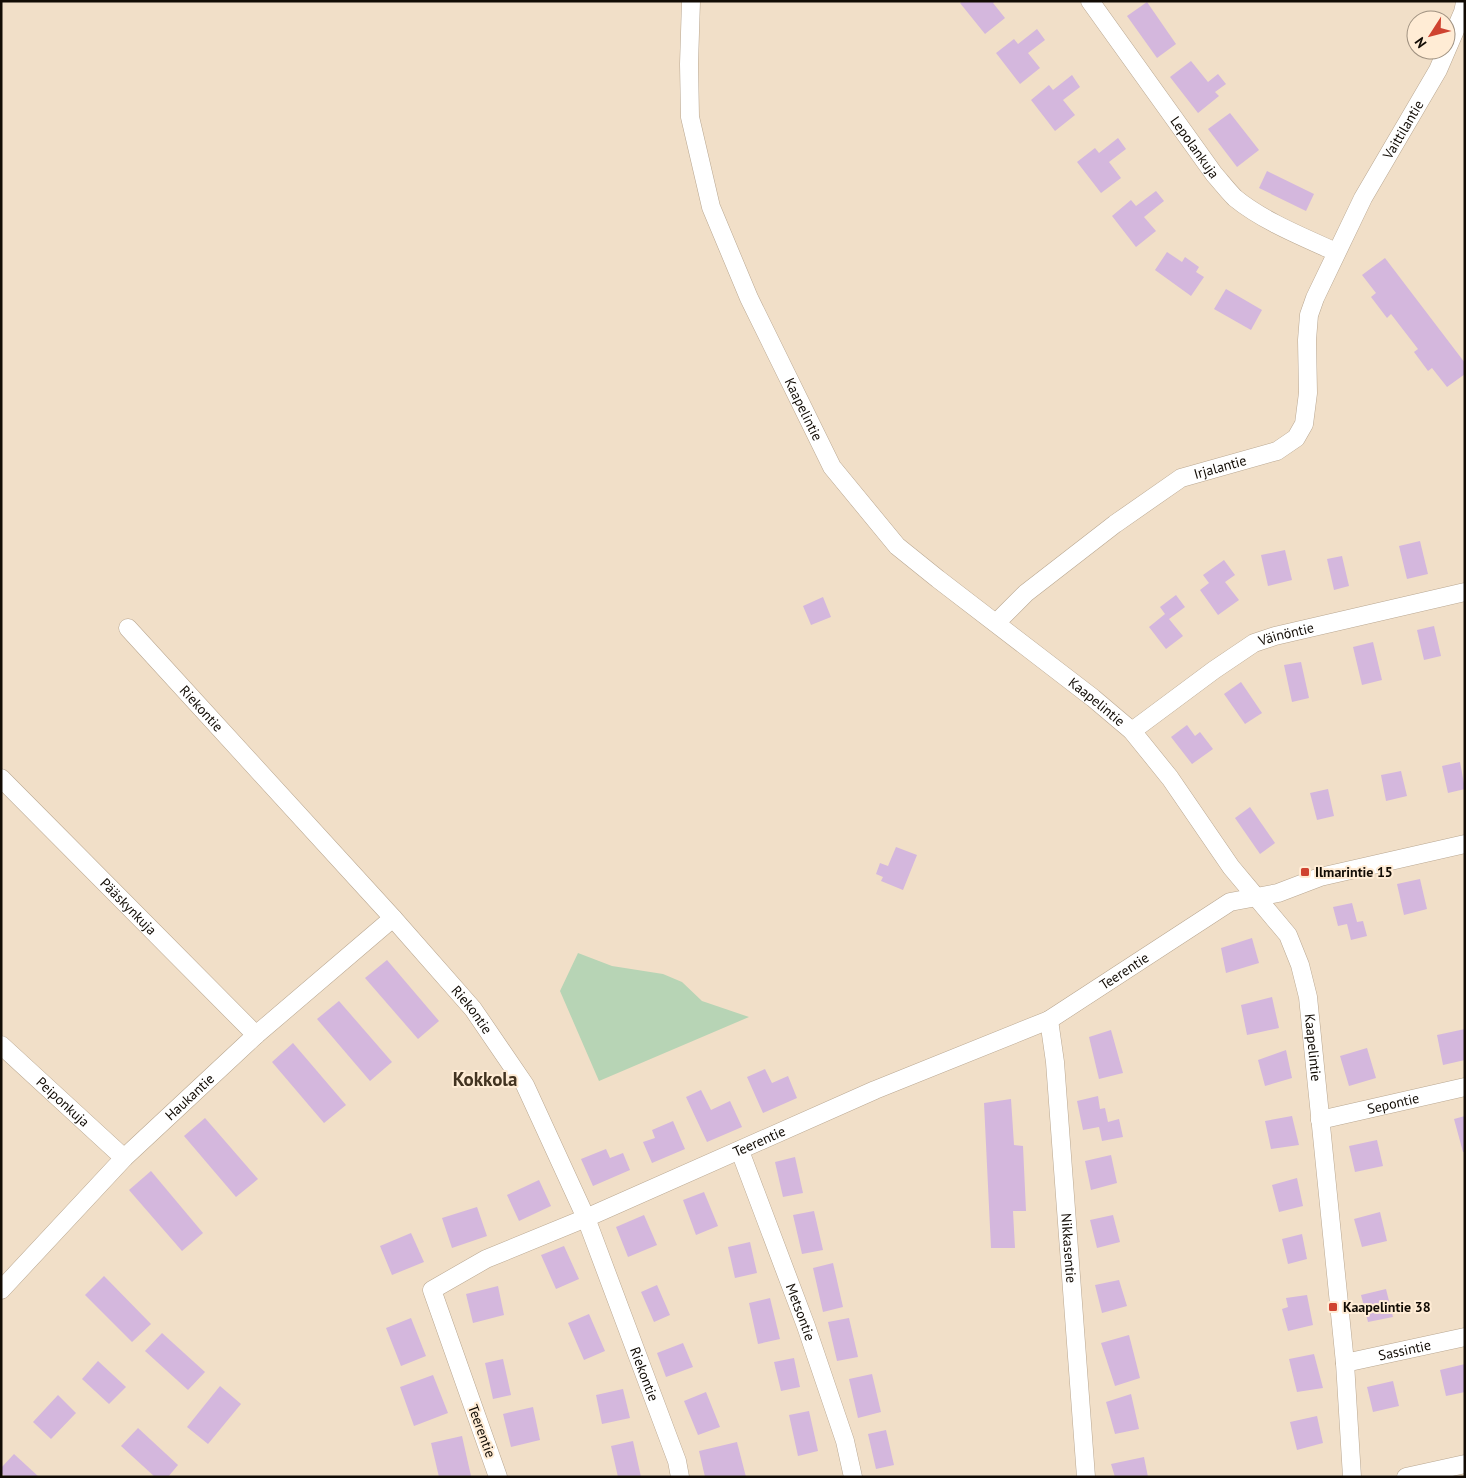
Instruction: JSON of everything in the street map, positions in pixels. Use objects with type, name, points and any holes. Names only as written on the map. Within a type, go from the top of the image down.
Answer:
[{"type":"street","name":"Kaapelintie","points":[[691,1],[688,64],[690,117],[711,207],[749,298],[832,467],[897,546],[1132,730],[1170,778],[1231,867],[1288,935],[1300,965],[1308,997],[1345,1363],[1352,1477]]},
{"type":"street","name":"Lepolankuja","points":[[1090,1],[1214,174],[1234,197],[1272,220],[1336,252]]},
{"type":"street","name":"Vaittilantie","points":[[1336,252],[1363,198],[1438,70],[1463,12],[1465,3]]},
{"type":"street","name":"Irjalantie","points":[[996,623],[1026,593],[1115,524],[1181,478],[1277,451],[1296,438],[1304,424],[1308,393],[1307,340],[1309,315],[1336,252]]},
{"type":"street","name":"Väinöntie","points":[[1132,730],[1254,643],[1275,636],[1465,592]]},
{"type":"street","name":"Riekontie","points":[[128,628],[393,918],[473,1009],[524,1085],[586,1218],[677,1461],[680,1477]]},
{"type":"street","name":"Pääskynkuja","points":[[1,778],[256,1036]]},
{"type":"street","name":"Teerentie","points":[[498,1477],[432,1290],[486,1259],[586,1218],[875,1090],[1049,1020],[1230,902],[1278,893],[1320,877],[1465,844]]},
{"type":"street","name":"Haukantie","points":[[2,1289],[124,1158],[256,1036],[393,918]]},
{"type":"street","name":"Nikkasentie","points":[[1049,1020],[1055,1062],[1086,1477]]},
{"type":"street","name":"Peiponkuja","points":[[1,1045],[124,1158]]},
{"type":"street","name":"Sepontie","points":[[1320,1120],[1465,1086]]},
{"type":"street","name":"Metsontie","points":[[740,1151],[806,1326],[845,1441],[853,1477]]},
{"type":"street","name":"Sassintie","points":[[1345,1363],[1465,1337]]},
{"type":"street","points":[[1406,1477],[1465,1464]]},
{"type":"green space","points":[[578,953],[612,966],[663,974],[682,982],[702,1001],[749,1017],[599,1081],[560,991]]},
{"type":"building","points":[[963,1],[996,1],[993,3],[1005,18],[985,34],[960,3]]},
{"type":"building","points":[[1147,2],[1176,44],[1157,58],[1127,16]]},
{"type":"building","points":[[1037,29],[1045,40],[1028,53],[1040,68],[1020,84],[996,53],[1014,39],[1018,44]]},
{"type":"building","points":[[1191,61],[1208,82],[1218,74],[1226,84],[1215,92],[1219,96],[1198,113],[1170,77]]},
{"type":"building","points":[[1072,75],[1080,87],[1063,100],[1075,115],[1055,131],[1031,100],[1049,85],[1053,90]]},
{"type":"building","points":[[1230,113],[1259,150],[1237,167],[1208,129]]},
{"type":"building","points":[[1118,138],[1126,149],[1109,162],[1121,178],[1101,193],[1077,162],[1095,148],[1099,153]]},
{"type":"building","points":[[1267,171],[1314,194],[1306,211],[1259,188]]},
{"type":"building","points":[[1156,191],[1164,201],[1144,217],[1156,231],[1136,247],[1112,216],[1131,200],[1136,206]]},
{"type":"building","points":[[1167,252],[1182,262],[1185,257],[1199,267],[1196,272],[1204,277],[1191,296],[1155,270]]},
{"type":"building","points":[[1385,258],[1465,363],[1465,374],[1447,387],[1432,368],[1428,371],[1414,352],[1418,349],[1391,314],[1387,318],[1371,297],[1376,293],[1362,275]]},
{"type":"building","points":[[1226,289],[1262,310],[1251,330],[1214,309]]},
{"type":"building","points":[[1420,541],[1428,574],[1407,579],[1399,546]]},
{"type":"building","points":[[1285,550],[1292,580],[1268,586],[1261,555]]},
{"type":"building","points":[[1342,556],[1349,586],[1334,590],[1327,559]]},
{"type":"building","points":[[1224,560],[1235,575],[1225,582],[1239,600],[1218,615],[1200,590],[1209,583],[1203,575]]},
{"type":"building","points":[[1176,595],[1185,607],[1169,619],[1183,636],[1166,649],[1149,627],[1165,614],[1160,607]]},
{"type":"building","points":[[823,597],[831,617],[811,625],[803,606]]},
{"type":"building","points":[[1434,626],[1441,656],[1424,660],[1417,630]]},
{"type":"building","points":[[1373,642],[1382,680],[1362,685],[1353,647]]},
{"type":"building","points":[[1301,662],[1309,698],[1292,702],[1284,665]]},
{"type":"building","points":[[1241,682],[1262,713],[1245,724],[1224,694]]},
{"type":"building","points":[[1187,725],[1195,736],[1200,732],[1213,749],[1192,764],[1171,737]]},
{"type":"building","points":[[1460,762],[1465,789],[1448,793],[1442,766]]},
{"type":"building","points":[[1401,771],[1407,796],[1386,801],[1381,775]]},
{"type":"building","points":[[1328,789],[1334,816],[1317,820],[1310,793]]},
{"type":"building","points":[[1250,807],[1275,843],[1260,854],[1235,818]]},
{"type":"building","points":[[896,847],[917,855],[903,890],[881,881],[883,877],[876,874],[880,863],[888,866]]},
{"type":"building","points":[[1420,879],[1427,909],[1404,915],[1397,884]]},
{"type":"building","points":[[1352,903],[1357,922],[1363,921],[1367,936],[1351,940],[1347,924],[1338,926],[1333,907]]},
{"type":"building","points":[[1252,938],[1259,963],[1226,973],[1221,948]]},
{"type":"building","points":[[387,960],[439,1021],[418,1039],[365,978]]},
{"type":"building","points":[[1272,997],[1279,1028],[1247,1035],[1241,1005]]},
{"type":"building","points":[[339,1001],[392,1062],[370,1081],[317,1019]]},
{"type":"building","points":[[1465,1029],[1465,1060],[1443,1065],[1437,1035]]},
{"type":"building","points":[[1111,1030],[1123,1073],[1099,1079],[1089,1037]]},
{"type":"building","points":[[293,1043],[346,1105],[324,1123],[272,1062]]},
{"type":"building","points":[[1367,1048],[1376,1078],[1349,1086],[1340,1056]]},
{"type":"building","points":[[1286,1050],[1292,1078],[1265,1086],[1258,1060]]},
{"type":"building","points":[[765,1069],[772,1083],[788,1076],[797,1098],[763,1113],[747,1077]]},
{"type":"building","points":[[701,1090],[711,1110],[730,1101],[742,1127],[707,1142],[686,1097]]},
{"type":"building","points":[[1098,1096],[1100,1109],[1105,1108],[1108,1122],[1119,1119],[1123,1137],[1102,1141],[1099,1127],[1083,1130],[1077,1101]]},
{"type":"building","points":[[1011,1099],[1014,1145],[1023,1146],[1026,1211],[1013,1211],[1015,1248],[991,1248],[984,1103]]},
{"type":"building","points":[[1292,1116],[1299,1145],[1271,1149],[1265,1121]]},
{"type":"building","points":[[1465,1116],[1465,1152],[1463,1152],[1454,1119]]},
{"type":"building","points":[[205,1118],[258,1179],[236,1197],[184,1136]]},
{"type":"building","points":[[673,1121],[685,1149],[652,1163],[643,1142],[655,1138],[652,1130]]},
{"type":"building","points":[[1377,1140],[1383,1166],[1355,1172],[1349,1146]]},
{"type":"building","points":[[606,1149],[610,1158],[623,1153],[630,1170],[593,1186],[581,1159]]},
{"type":"building","points":[[1111,1155],[1117,1183],[1091,1190],[1085,1161]]},
{"type":"building","points":[[795,1157],[803,1193],[783,1197],[775,1162]]},
{"type":"building","points":[[151,1171],[203,1233],[182,1251],[129,1190]]},
{"type":"building","points":[[1297,1178],[1303,1206],[1279,1212],[1272,1185]]},
{"type":"building","points":[[539,1180],[551,1206],[519,1221],[507,1195]]},
{"type":"building","points":[[704,1192],[718,1226],[696,1235],[683,1200]]},
{"type":"building","points":[[477,1207],[487,1236],[452,1248],[442,1218]]},
{"type":"building","points":[[814,1211],[823,1250],[802,1254],[793,1215]]},
{"type":"building","points":[[1380,1212],[1387,1241],[1362,1247],[1354,1219]]},
{"type":"building","points":[[644,1215],[657,1245],[628,1257],[616,1227]]},
{"type":"building","points":[[1113,1215],[1120,1242],[1097,1248],[1090,1220]]},
{"type":"building","points":[[411,1233],[424,1262],[392,1275],[380,1246]]},
{"type":"building","points":[[1302,1234],[1307,1259],[1288,1264],[1282,1239]]},
{"type":"building","points":[[750,1242],[757,1273],[735,1278],[728,1247]]},
{"type":"building","points":[[564,1246],[579,1279],[556,1289],[541,1255]]},
{"type":"building","points":[[833,1263],[843,1307],[823,1312],[813,1268]]},
{"type":"building","points":[[104,1276],[151,1324],[132,1342],[85,1295]]},
{"type":"building","points":[[1119,1280],[1127,1306],[1102,1313],[1095,1285]]},
{"type":"building","points":[[657,1285],[670,1315],[654,1322],[641,1292]]},
{"type":"building","points":[[498,1286],[504,1315],[473,1323],[466,1294]]},
{"type":"building","points":[[1386,1289],[1393,1317],[1368,1322],[1361,1295]]},
{"type":"building","points":[[1307,1295],[1313,1325],[1288,1331],[1282,1309],[1288,1307],[1286,1298]]},
{"type":"building","points":[[770,1298],[780,1339],[758,1344],[749,1303]]},
{"type":"building","points":[[589,1314],[605,1351],[584,1360],[568,1323]]},
{"type":"building","points":[[411,1318],[426,1356],[401,1366],[386,1328]]},
{"type":"building","points":[[849,1318],[858,1357],[837,1361],[828,1322]]},
{"type":"building","points":[[162,1333],[205,1372],[188,1390],[145,1351]]},
{"type":"building","points":[[1129,1335],[1140,1378],[1115,1386],[1101,1343]]},
{"type":"building","points":[[683,1343],[693,1367],[666,1377],[657,1353]]},
{"type":"building","points":[[1314,1354],[1323,1388],[1297,1392],[1289,1359]]},
{"type":"building","points":[[794,1358],[800,1387],[781,1391],[774,1362]]},
{"type":"building","points":[[503,1359],[511,1395],[493,1399],[485,1363]]},
{"type":"building","points":[[98,1361],[126,1387],[109,1404],[82,1379]]},
{"type":"building","points":[[1465,1364],[1465,1392],[1446,1396],[1440,1370]]},
{"type":"building","points":[[872,1374],[881,1412],[858,1418],[849,1379]]},
{"type":"building","points":[[433,1375],[448,1413],[414,1426],[400,1387]]},
{"type":"building","points":[[1393,1381],[1399,1406],[1373,1412],[1367,1387]]},
{"type":"building","points":[[220,1386],[241,1404],[208,1444],[187,1427]]},
{"type":"building","points":[[623,1389],[630,1418],[602,1424],[596,1395]]},
{"type":"building","points":[[706,1392],[720,1427],[698,1435],[684,1401]]},
{"type":"building","points":[[1131,1394],[1139,1429],[1115,1434],[1106,1402]]},
{"type":"building","points":[[58,1395],[76,1413],[51,1439],[33,1422]]},
{"type":"building","points":[[533,1407],[540,1440],[511,1447],[503,1414]]},
{"type":"building","points":[[809,1411],[818,1451],[798,1456],[789,1415]]},
{"type":"building","points":[[1317,1416],[1323,1443],[1297,1450],[1290,1422]]},
{"type":"building","points":[[138,1428],[178,1465],[168,1477],[155,1477],[121,1446]]},
{"type":"building","points":[[886,1430],[894,1465],[876,1469],[868,1434]]},
{"type":"building","points":[[462,1436],[471,1476],[439,1477],[431,1443]]},
{"type":"building","points":[[633,1441],[641,1477],[618,1477],[611,1446]]},
{"type":"building","points":[[737,1442],[746,1477],[705,1477],[699,1451]]},
{"type":"building","points":[[14,1454],[39,1477],[6,1477],[1,1473],[1,1468]]},
{"type":"building","points":[[1144,1457],[1148,1477],[1115,1477],[1111,1464]]},
{"type":"place","name":"Ilmarintie 15","points":[[1305,872]]},
{"type":"place","name":"Kaapelintie 38","points":[[1333,1307]]},
{"type":"district","name":"Kokkola","points":[[485,1079]]}]
